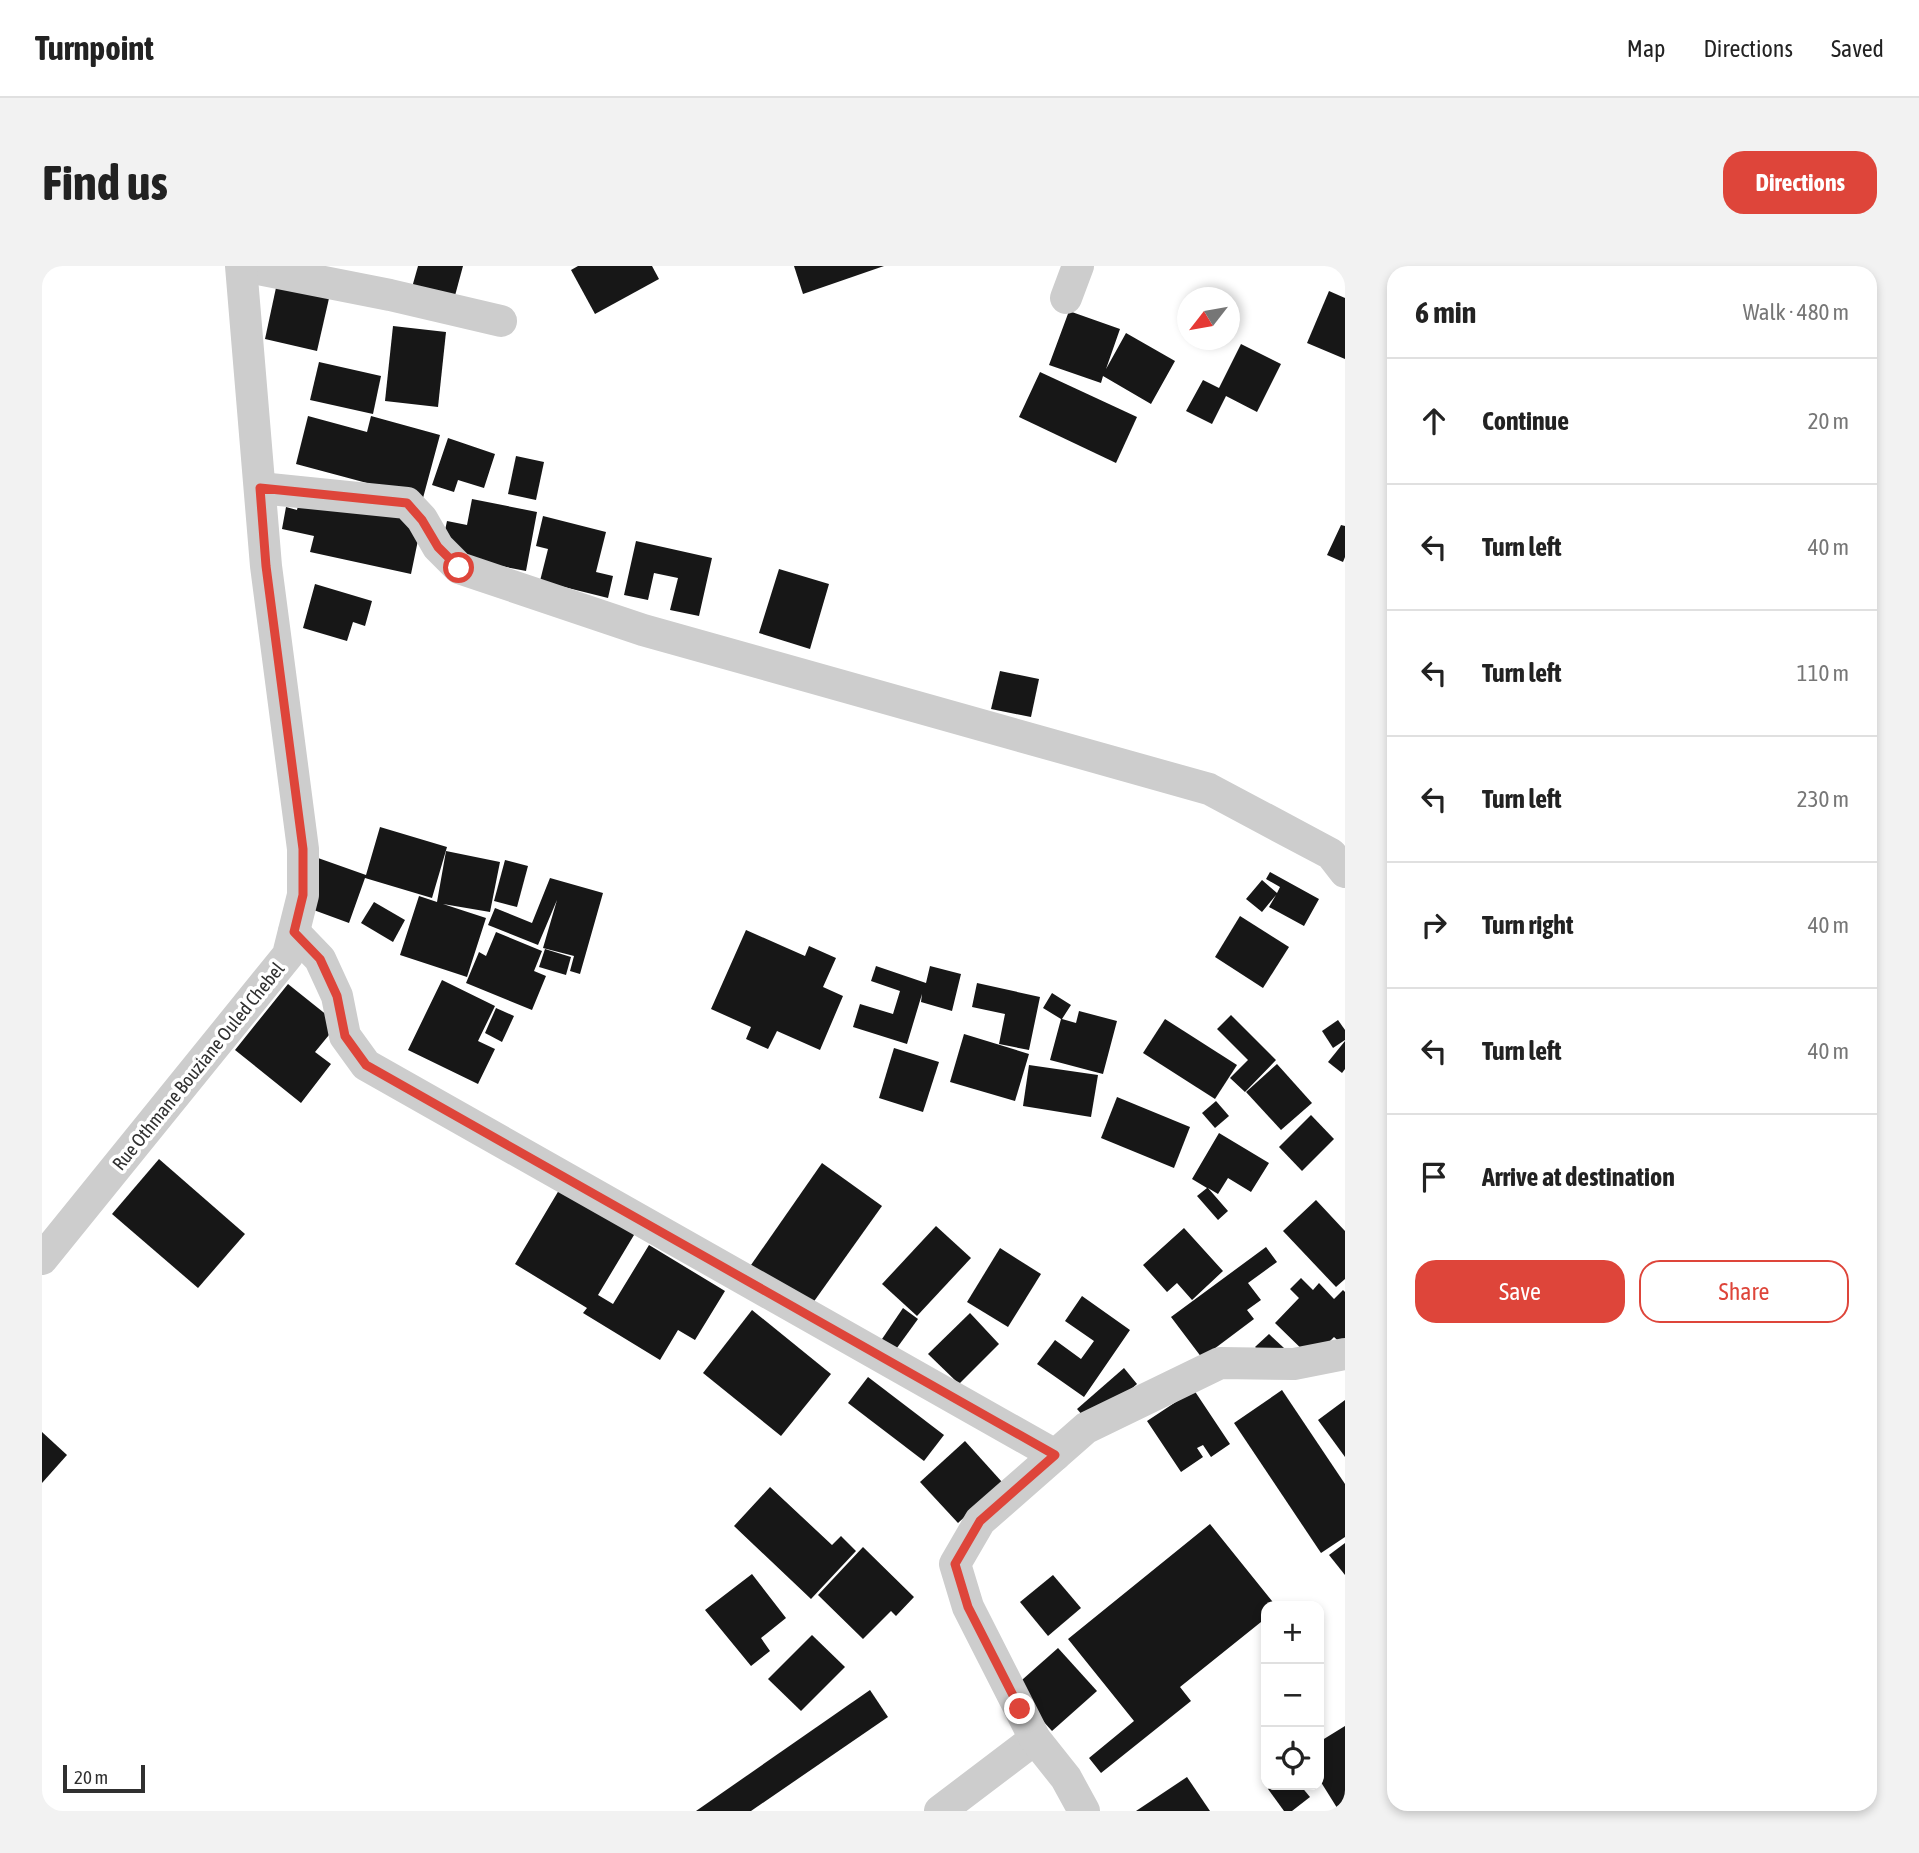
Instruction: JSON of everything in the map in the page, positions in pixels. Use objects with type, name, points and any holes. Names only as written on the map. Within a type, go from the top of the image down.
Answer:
[{"type":"street","points":[[242,266],[390,295],[501,321]]},
{"type":"street","name":"Rue Othmane Bouziane Ouled Chebel","points":[[42,1259],[288,955],[303,895],[303,849],[268,579],[242,266]]},
{"type":"street","points":[[1066,298],[1078,266]]},
{"type":"street","points":[[260,488],[407,503],[422,520],[438,547],[459,568],[643,630],[1209,789],[1331,854],[1345,872]]},
{"type":"street","points":[[294,932],[320,959],[337,996],[345,1036],[366,1065],[1055,1455]]},
{"type":"street","points":[[1084,1811],[1066,1779],[1035,1739],[968,1607],[955,1564],[980,1521],[1086,1429],[1220,1363],[1294,1364],[1345,1354]]},
{"type":"street","points":[[940,1811],[1035,1739]]},
{"type":"building","points":[[418,266],[463,266],[453,303],[411,291]]},
{"type":"building","points":[[578,266],[652,266],[659,279],[595,314],[571,270]]},
{"type":"building","points":[[794,266],[884,266],[803,294]]},
{"type":"building","points":[[277,283],[330,294],[317,351],[265,339]]},
{"type":"building","points":[[1329,291],[1345,298],[1345,359],[1307,343]]},
{"type":"building","points":[[1069,311],[1120,329],[1106,369],[1126,333],[1175,361],[1151,404],[1103,376],[1101,383],[1049,365]]},
{"type":"building","points":[[393,326],[446,332],[438,407],[385,401]]},
{"type":"building","points":[[1241,344],[1281,364],[1257,412],[1226,396],[1212,424],[1186,411],[1203,380],[1219,388]]},
{"type":"building","points":[[319,362],[381,376],[373,414],[310,400]]},
{"type":"building","points":[[1040,372],[1137,417],[1116,463],[1019,417]]},
{"type":"building","points":[[308,416],[367,432],[371,416],[440,435],[423,498],[296,464]]},
{"type":"building","points":[[448,438],[495,454],[484,488],[458,480],[454,492],[432,485]]},
{"type":"building","points":[[516,456],[544,462],[536,500],[508,494]]},
{"type":"building","points":[[302,489],[423,516],[411,574],[310,552],[314,536],[282,529],[286,507],[297,510]]},
{"type":"building","points":[[472,499],[537,512],[526,571],[440,554],[447,521],[467,525]]},
{"type":"building","points":[[543,516],[606,532],[596,572],[613,576],[608,598],[540,581],[548,549],[536,546]]},
{"type":"building","points":[[1341,525],[1345,526],[1343,562],[1327,555]]},
{"type":"building","points":[[636,541],[712,558],[699,616],[670,610],[678,578],[654,573],[648,600],[624,595]]},
{"type":"building","points":[[779,569],[829,584],[810,649],[759,633]]},
{"type":"building","points":[[315,584],[372,601],[365,626],[353,622],[347,641],[303,628]]},
{"type":"building","points":[[1000,671],[1039,679],[1031,717],[991,709]]},
{"type":"building","points":[[380,827],[447,847],[432,898],[365,878],[349,923],[300,905],[318,858],[366,875]]},
{"type":"building","points":[[446,851],[500,862],[490,912],[443,904],[486,918],[467,977],[400,955],[419,896],[437,902]]},
{"type":"building","points":[[505,860],[528,866],[517,907],[494,901]]},
{"type":"building","points":[[1270,872],[1319,899],[1304,926],[1269,907],[1276,895],[1262,912],[1246,899],[1262,880],[1277,893],[1280,887],[1266,879]]},
{"type":"building","points":[[550,878],[603,893],[580,974],[570,971],[574,956],[543,948],[557,900],[538,945],[488,925],[495,908],[532,923]]},
{"type":"building","points":[[374,902],[405,920],[393,942],[361,923]]},
{"type":"building","points":[[1240,916],[1289,947],[1263,988],[1215,957]]},
{"type":"building","points":[[746,930],[805,956],[809,946],[836,958],[823,987],[843,996],[820,1050],[777,1031],[768,1049],[746,1039],[751,1027],[711,1009]]},
{"type":"building","points":[[496,932],[542,951],[534,971],[546,976],[532,1010],[466,983],[479,952],[486,956]]},
{"type":"building","points":[[545,949],[571,957],[566,975],[539,967]]},
{"type":"building","points":[[876,966],[926,983],[930,966],[961,974],[952,1011],[921,1002],[922,994],[907,1044],[853,1027],[860,1004],[893,1014],[900,991],[871,981]]},
{"type":"building","points":[[442,980],[495,1006],[478,1041],[495,1049],[478,1084],[408,1050]]},
{"type":"building","points":[[977,983],[1040,997],[1029,1050],[999,1044],[1005,1014],[972,1007]]},
{"type":"building","points":[[288,984],[338,1024],[315,1052],[331,1064],[301,1103],[235,1050]]},
{"type":"building","points":[[1052,993],[1071,1005],[1062,1019],[1076,1023],[1079,1011],[1117,1021],[1103,1074],[1050,1060],[1061,1019],[1043,1008]]},
{"type":"building","points":[[496,1008],[514,1016],[502,1042],[485,1033]]},
{"type":"building","points":[[1231,1015],[1276,1060],[1245,1092],[1230,1078],[1248,1060],[1217,1029]]},
{"type":"building","points":[[1165,1019],[1237,1065],[1215,1099],[1143,1053]]},
{"type":"building","points":[[1338,1020],[1345,1030],[1345,1040],[1333,1048],[1322,1031]]},
{"type":"building","points":[[964,1034],[1029,1054],[1015,1101],[950,1082]]},
{"type":"building","points":[[1345,1041],[1345,1069],[1342,1073],[1328,1062]]},
{"type":"building","points":[[894,1048],[939,1062],[923,1112],[879,1098]]},
{"type":"building","points":[[1277,1064],[1312,1103],[1281,1130],[1246,1092]]},
{"type":"building","points":[[1029,1065],[1098,1075],[1091,1117],[1023,1106]]},
{"type":"building","points":[[1117,1097],[1190,1127],[1174,1168],[1101,1138]]},
{"type":"building","points":[[1216,1101],[1229,1116],[1215,1128],[1202,1113]]},
{"type":"building","points":[[1311,1115],[1334,1139],[1302,1171],[1279,1147]]},
{"type":"building","points":[[1219,1133],[1269,1163],[1251,1192],[1228,1178],[1218,1194],[1208,1188],[1228,1211],[1218,1220],[1197,1196],[1207,1188],[1192,1179]]},
{"type":"building","points":[[159,1159],[245,1234],[198,1288],[112,1214]]},
{"type":"building","points":[[822,1163],[882,1206],[810,1307],[751,1265]]},
{"type":"building","points":[[565,1180],[640,1225],[598,1295],[613,1304],[649,1245],[725,1291],[695,1340],[678,1330],[660,1360],[583,1313],[587,1308],[515,1264]]},
{"type":"building","points":[[1316,1200],[1345,1231],[1345,1279],[1336,1287],[1283,1231]]},
{"type":"building","points":[[936,1226],[971,1258],[917,1316],[882,1284]]},
{"type":"building","points":[[1184,1228],[1223,1271],[1192,1300],[1177,1283],[1167,1292],[1143,1265]]},
{"type":"building","points":[[1266,1247],[1277,1262],[1248,1283],[1261,1300],[1247,1310],[1254,1319],[1202,1358],[1171,1317]]},
{"type":"building","points":[[1000,1248],[1041,1274],[1008,1327],[967,1302]]},
{"type":"building","points":[[1301,1278],[1313,1290],[1319,1283],[1334,1299],[1343,1290],[1345,1292],[1345,1347],[1334,1337],[1312,1359],[1275,1323],[1299,1298],[1290,1289]]},
{"type":"building","points":[[1082,1296],[1130,1330],[1084,1397],[1037,1364],[1055,1340],[1081,1359],[1094,1341],[1065,1321]]},
{"type":"building","points":[[903,1308],[918,1319],[894,1352],[880,1342]]},
{"type":"building","points":[[752,1310],[831,1374],[781,1436],[703,1373]]},
{"type":"building","points":[[970,1313],[999,1344],[959,1384],[928,1354]]},
{"type":"building","points":[[1269,1334],[1284,1348],[1269,1362],[1255,1347]]},
{"type":"building","points":[[1124,1368],[1137,1384],[1090,1424],[1077,1409]]},
{"type":"building","points":[[868,1377],[944,1435],[924,1461],[848,1403]]},
{"type":"building","points":[[1194,1390],[1230,1444],[1211,1457],[1203,1445],[1197,1448],[1203,1457],[1181,1472],[1147,1421]]},
{"type":"building","points":[[1282,1390],[1345,1484],[1345,1537],[1321,1553],[1234,1423]]},
{"type":"building","points":[[1345,1400],[1345,1457],[1318,1420]]},
{"type":"building","points":[[42,1432],[67,1455],[42,1483]]},
{"type":"building","points":[[965,1441],[1002,1482],[958,1523],[920,1482]]},
{"type":"building","points":[[770,1487],[832,1545],[841,1536],[856,1551],[811,1599],[734,1526]]},
{"type":"building","points":[[1210,1524],[1272,1601],[1261,1601],[1261,1622],[1180,1687],[1191,1701],[1101,1773],[1089,1758],[1134,1721],[1068,1639]]},
{"type":"building","points":[[1345,1543],[1345,1575],[1329,1555]]},
{"type":"building","points":[[863,1547],[914,1597],[896,1616],[891,1611],[863,1639],[818,1595]]},
{"type":"building","points":[[752,1574],[786,1618],[761,1638],[770,1651],[751,1666],[705,1610]]},
{"type":"building","points":[[1053,1575],[1081,1608],[1048,1636],[1020,1602]]},
{"type":"building","points":[[812,1635],[845,1667],[801,1711],[768,1679]]},
{"type":"building","points":[[1058,1648],[1097,1691],[1052,1731],[1013,1688]]},
{"type":"building","points":[[870,1690],[888,1717],[751,1811],[696,1811]]},
{"type":"building","points":[[1345,1726],[1345,1811],[1339,1811],[1324,1787],[1324,1739]]},
{"type":"building","points":[[1187,1777],[1210,1811],[1136,1811]]},
{"type":"building","points":[[1269,1790],[1304,1790],[1310,1797],[1292,1811],[1284,1811]]},
{"type":"route","points":[[459,568],[438,547],[422,520],[407,503],[260,488],[266,566],[303,849],[303,895],[294,932],[320,959],[337,996],[345,1036],[366,1065],[1055,1455],[980,1521],[955,1564],[968,1607],[1020,1709]]}]
